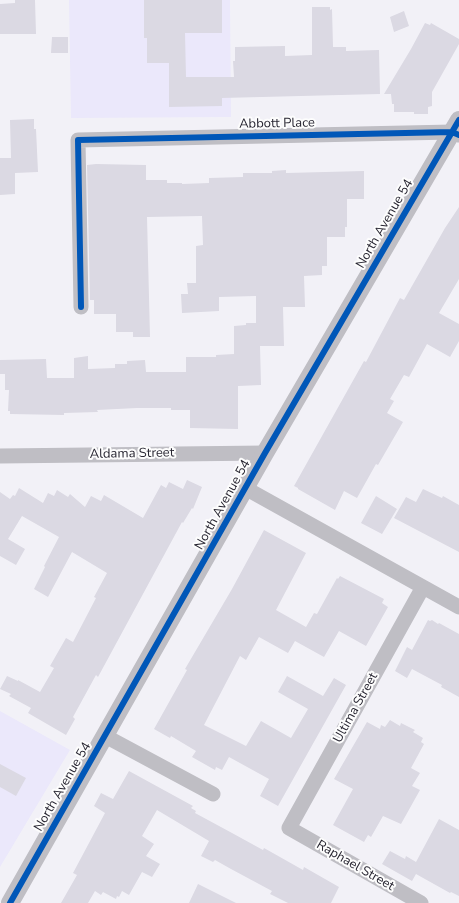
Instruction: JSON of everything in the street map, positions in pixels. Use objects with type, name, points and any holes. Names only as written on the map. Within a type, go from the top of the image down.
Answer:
[{"type":"street","name":"Abbott Place","points":[[81,307],[78,140],[457,129]]},
{"type":"street","name":"North Avenue 54","points":[[10,903],[265,453],[457,129]]},
{"type":"street","name":"Aldama Street","points":[[0,456],[265,453]]},
{"type":"street","points":[[245,488],[459,607]]},
{"type":"street","name":"Ultima Street","points":[[289,828],[423,587]]},
{"type":"street","points":[[105,736],[214,794]]},
{"type":"street","name":"Raphael Street","points":[[289,828],[421,903]]},
{"type":"shaded area","points":[[69,0],[230,0],[231,117],[71,118]]},
{"type":"shaded area","points":[[0,711],[70,750],[0,867]]},
{"type":"building","points":[[15,0],[35,0],[36,34],[0,34],[0,4],[15,3]]},
{"type":"building","points":[[144,0],[222,0],[222,33],[185,33],[186,77],[234,77],[233,61],[235,61],[235,47],[285,46],[285,56],[312,55],[312,7],[330,7],[330,10],[332,9],[333,47],[346,47],[346,51],[379,50],[380,94],[222,98],[222,106],[169,107],[169,63],[147,63],[147,38],[144,38]]},
{"type":"building","points":[[404,11],[409,26],[394,32],[390,17]]},
{"type":"building","points":[[425,23],[430,25],[431,23],[459,39],[459,44],[432,92],[432,106],[428,107],[428,114],[394,112],[394,104],[392,104],[391,94],[384,94]]},
{"type":"building","points":[[52,37],[68,37],[68,53],[51,53]]},
{"type":"building","points":[[34,119],[34,129],[36,129],[38,172],[15,173],[15,194],[0,195],[0,158],[11,158],[10,120]]},
{"type":"building","points":[[87,165],[146,165],[146,180],[167,180],[167,183],[182,184],[209,183],[209,178],[243,177],[243,173],[272,173],[272,171],[286,170],[286,173],[364,171],[364,199],[347,199],[347,227],[345,227],[345,237],[327,237],[327,266],[322,266],[322,275],[304,276],[305,307],[283,307],[284,346],[260,346],[261,385],[238,386],[238,429],[190,428],[190,410],[171,410],[171,408],[97,410],[98,412],[64,413],[64,415],[10,414],[10,411],[8,411],[9,390],[5,390],[5,374],[0,374],[0,360],[46,359],[47,378],[74,378],[74,358],[88,356],[88,369],[115,368],[115,364],[127,364],[127,361],[145,360],[146,372],[186,372],[186,357],[216,357],[216,355],[234,354],[234,326],[246,325],[246,323],[256,323],[256,296],[219,297],[219,311],[182,313],[181,294],[188,294],[187,283],[196,283],[196,246],[203,245],[202,216],[147,217],[150,337],[133,337],[133,332],[116,332],[116,314],[94,314],[94,300],[90,300]]},
{"type":"building","points":[[459,207],[459,279],[439,313],[459,324],[459,341],[450,357],[427,344],[409,377],[404,375],[390,399],[394,401],[387,413],[403,422],[378,465],[376,464],[357,498],[344,491],[335,510],[294,486],[364,361],[366,362],[400,298],[404,300],[445,228]]},
{"type":"building","points":[[187,480],[202,487],[193,509],[192,508],[183,523],[182,522],[98,677],[96,675],[73,717],[75,719],[66,735],[28,713],[31,708],[9,696],[11,694],[0,689],[7,676],[40,692],[54,668],[50,666],[66,638],[73,642],[107,573],[72,552],[48,597],[34,589],[59,537],[22,516],[8,539],[25,549],[16,565],[0,556],[0,492],[10,499],[13,495],[15,496],[19,488],[43,503],[48,493],[54,496],[57,490],[68,497],[70,494],[85,507],[91,496],[101,501],[104,495],[143,518],[161,485],[166,488],[169,482],[183,489]]},
{"type":"building","points":[[423,489],[442,498],[443,496],[459,505],[459,552],[394,518],[406,497],[416,502]]},
{"type":"building","points":[[376,496],[397,509],[382,534],[361,523]]},
{"type":"building","points":[[264,530],[306,553],[276,610],[306,627],[314,613],[317,614],[337,578],[338,579],[340,576],[384,599],[382,603],[388,607],[366,646],[339,631],[324,657],[295,641],[288,653],[259,637],[246,660],[240,656],[204,725],[246,746],[261,721],[291,738],[308,709],[278,692],[287,676],[323,696],[334,678],[346,685],[278,806],[260,796],[269,779],[229,757],[222,770],[216,767],[215,770],[192,757],[196,751],[171,736],[170,738],[154,729],[187,670],[185,669],[232,589]]},
{"type":"building","points":[[428,620],[432,620],[438,624],[439,623],[459,634],[459,697],[441,687],[442,685],[412,669],[407,678],[395,671],[407,647],[412,650]]},
{"type":"building","points":[[390,720],[400,726],[401,723],[415,730],[413,732],[423,738],[421,742],[424,744],[411,768],[420,773],[412,786],[420,790],[401,824],[383,816],[371,837],[368,835],[364,842],[333,825],[353,789],[334,779],[367,722],[380,729],[381,725],[385,727]]},
{"type":"building","points":[[0,764],[26,778],[16,796],[0,787]]},
{"type":"building","points":[[129,771],[193,806],[191,808],[196,811],[195,813],[263,850],[264,848],[303,870],[304,867],[339,887],[331,903],[288,903],[270,894],[272,891],[215,860],[213,862],[201,856],[209,841],[157,810],[142,836],[154,844],[146,856],[160,864],[152,877],[142,872],[129,895],[122,891],[116,899],[103,892],[101,895],[95,891],[88,903],[61,903],[77,875],[73,873],[105,813],[94,806],[101,793],[113,799]]},
{"type":"building","points":[[439,819],[459,830],[459,896],[451,892],[450,893],[416,874],[412,881],[382,864],[390,851],[405,859],[406,856],[416,862]]},
{"type":"building","points":[[198,884],[236,903],[189,903]]},
{"type":"cycle path","points":[[10,903],[265,453],[459,120]]},
{"type":"cycle path","points":[[81,307],[78,140],[452,132],[459,135]]}]
